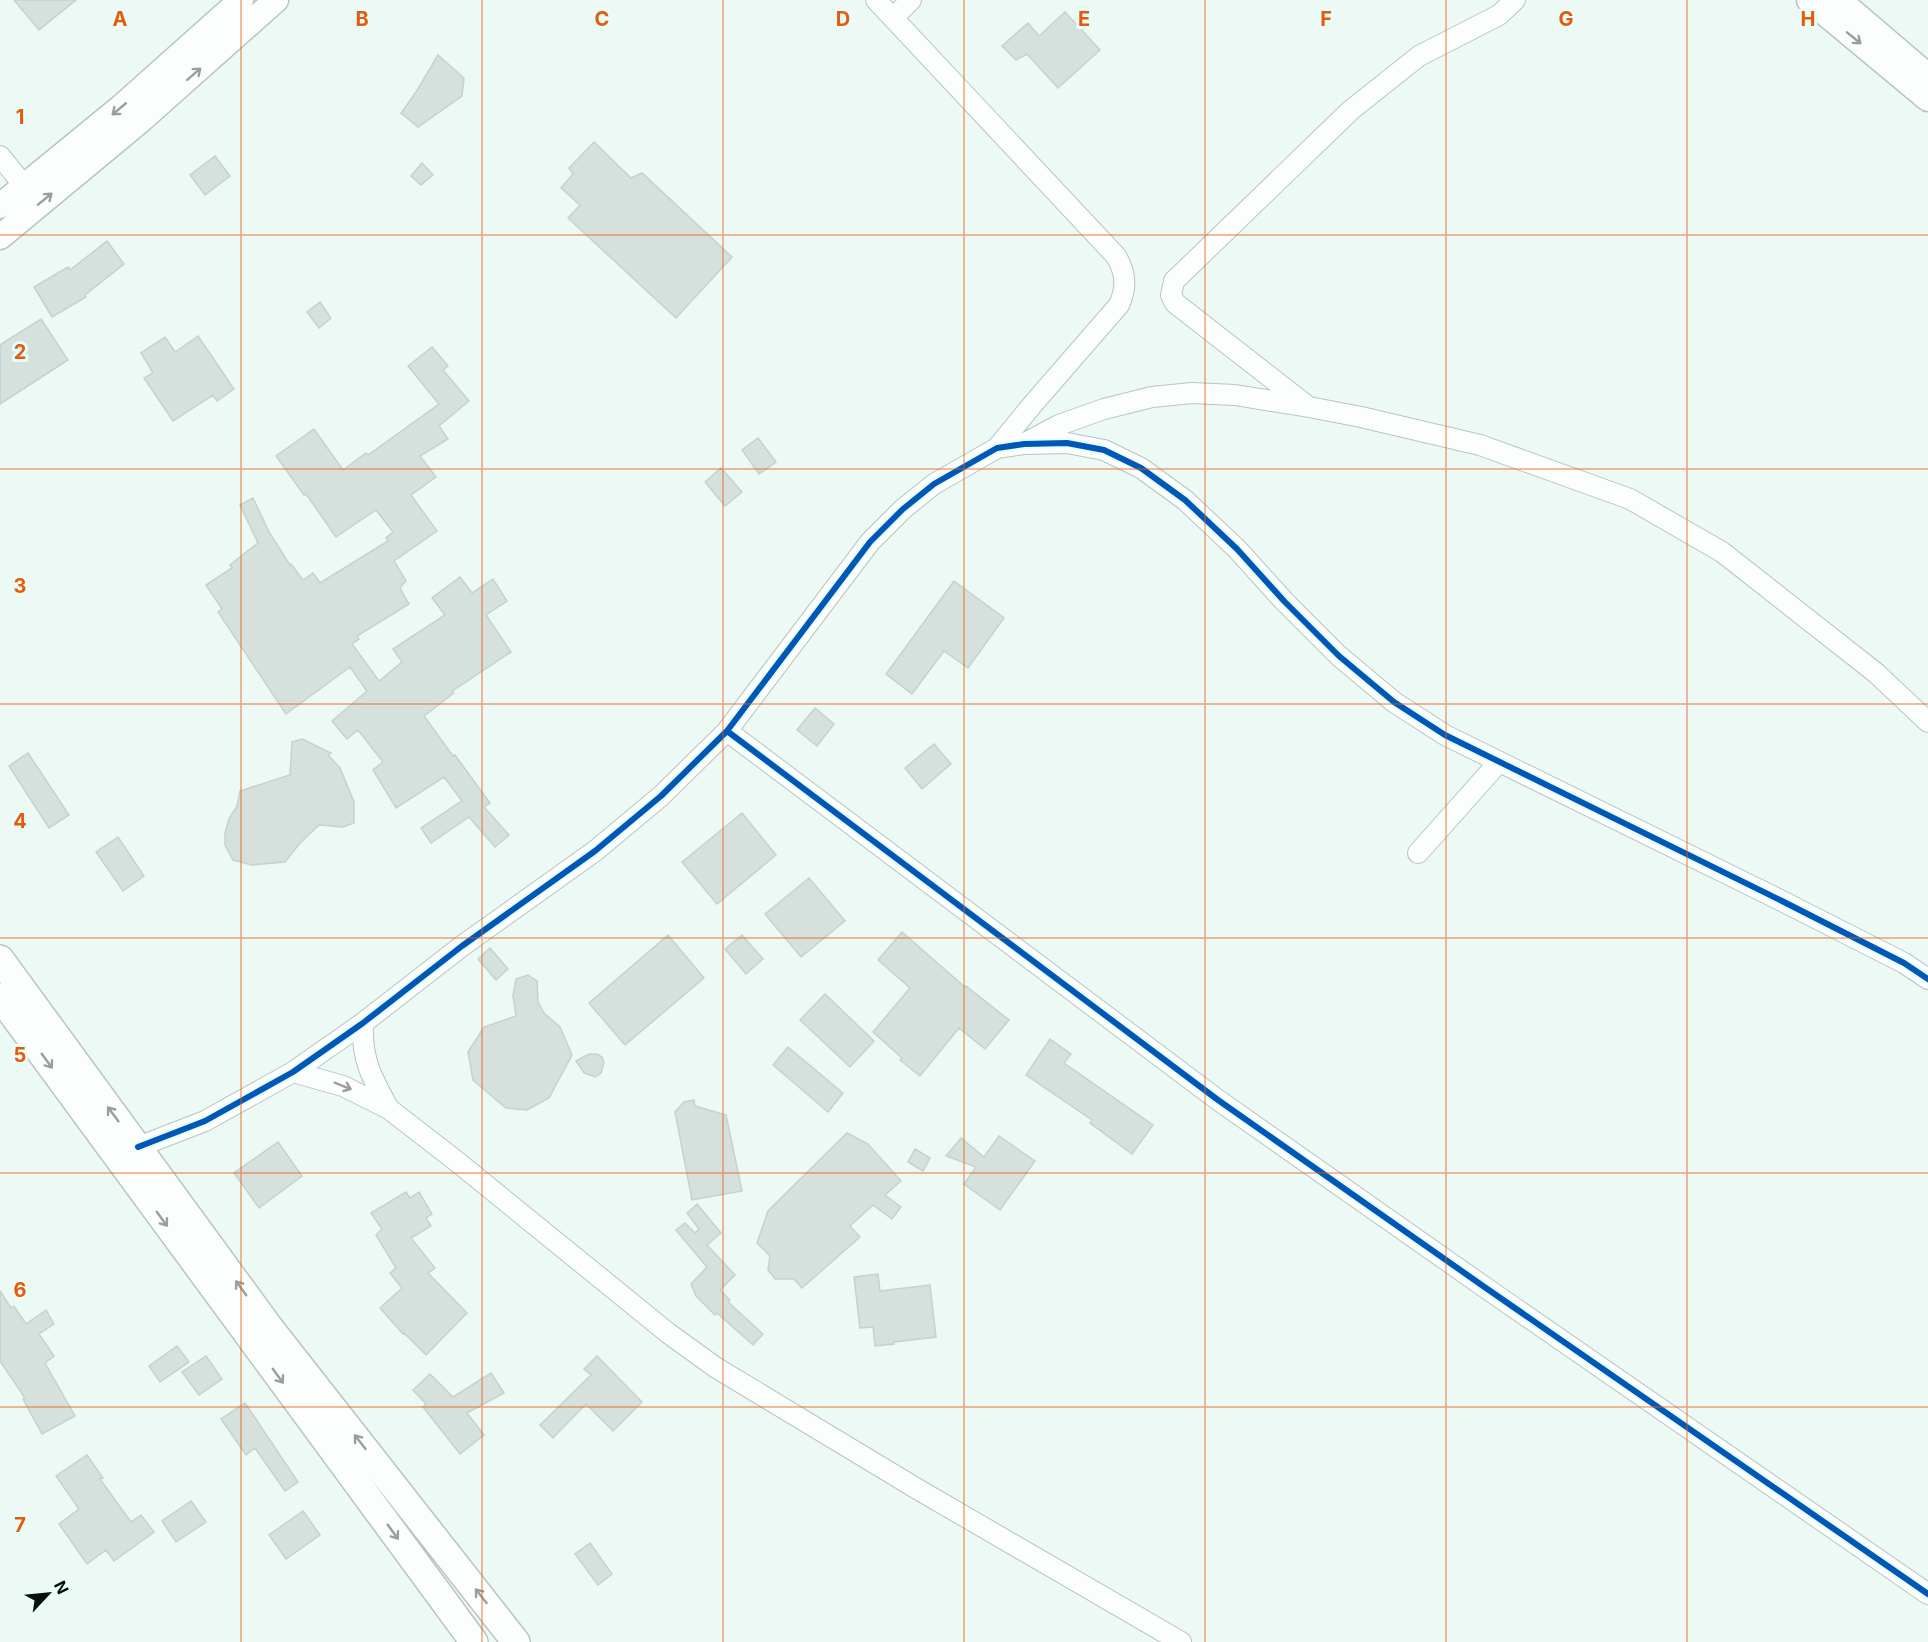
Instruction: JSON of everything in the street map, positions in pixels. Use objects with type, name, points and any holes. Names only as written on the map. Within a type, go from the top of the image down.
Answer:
[{"type":"main road","points":[[0,959],[269,1327],[516,1642]]},
{"type":"main road","points":[[0,997],[466,1639]]},
{"type":"street","points":[[0,206],[121,107],[241,0]]},
{"type":"street","points":[[0,237],[140,122],[276,0]]},
{"type":"street","points":[[876,0],[1116,256],[1123,268],[1124,293],[1119,305],[1032,404],[997,448]]},
{"type":"street","points":[[893,18],[911,0]]},
{"type":"street","points":[[1309,407],[1175,303],[1171,295],[1174,281],[1351,110],[1419,56],[1499,15],[1515,0]]},
{"type":"street","points":[[1809,0],[1928,99]]},
{"type":"street","points":[[1839,0],[1928,76]]},
{"type":"street","points":[[0,156],[25,186]]},
{"type":"street","points":[[1024,444],[1059,425],[1104,409],[1152,397],[1192,393],[1235,395],[1309,407],[1361,417],[1480,446],[1630,499],[1722,552],[1876,673],[1928,722]]},
{"type":"street","points":[[138,1147],[205,1121],[293,1072],[363,1023],[462,946],[595,850],[661,796],[727,731],[870,542],[903,509],[934,484],[997,448],[1024,444],[1067,443],[1104,450],[1141,468],[1185,500],[1237,549],[1284,601],[1340,656],[1394,702],[1445,735],[1782,901],[1904,963],[1928,979]]},
{"type":"street","points":[[727,731],[1218,1100],[1928,1594]]},
{"type":"street","points":[[1418,853],[1499,762]]},
{"type":"street","points":[[363,1023],[364,1055],[369,1071],[389,1110]]},
{"type":"street","points":[[293,1072],[343,1086],[389,1110],[481,1180],[668,1333],[715,1367],[919,1490],[1181,1642]]},
{"type":"building","points":[[14,0],[76,0],[39,30]]},
{"type":"building","points":[[1065,12],[1100,50],[1058,88],[1027,54],[1016,60],[1002,46],[1028,23],[1039,36]]},
{"type":"building","points":[[438,55],[464,78],[462,96],[418,127],[401,113]]},
{"type":"building","points":[[594,142],[631,178],[642,173],[732,257],[676,318],[568,218],[580,205],[561,188],[573,174],[569,168]]},
{"type":"building","points":[[215,156],[230,176],[205,195],[190,175]]},
{"type":"building","points":[[422,163],[433,175],[421,185],[411,176]]},
{"type":"building","points":[[107,241],[124,264],[85,295],[86,297],[52,317],[34,287],[68,267],[70,270]]},
{"type":"building","points":[[320,302],[331,318],[319,328],[307,312]]},
{"type":"building","points":[[41,319],[68,360],[0,404],[0,345]]},
{"type":"building","points":[[198,336],[234,389],[217,401],[213,395],[173,421],[144,378],[153,373],[141,353],[165,337],[175,352]]},
{"type":"building","points":[[432,347],[448,366],[443,370],[469,401],[439,426],[448,439],[420,456],[436,477],[411,495],[437,531],[394,561],[406,581],[400,588],[409,604],[357,636],[359,639],[352,644],[379,681],[402,662],[393,649],[445,615],[432,598],[460,577],[472,593],[493,579],[507,601],[486,615],[511,652],[452,691],[454,693],[424,716],[490,803],[484,807],[509,835],[495,847],[469,817],[431,843],[421,828],[462,801],[444,777],[396,808],[373,770],[383,762],[358,730],[347,739],[332,721],[367,691],[350,667],[286,714],[218,612],[222,609],[206,585],[232,568],[230,565],[258,543],[240,505],[253,498],[269,532],[290,565],[303,580],[313,573],[320,583],[388,541],[386,538],[393,532],[376,510],[336,537],[276,456],[314,429],[343,470],[366,453],[368,455],[439,404],[408,366]]},
{"type":"building","points":[[758,438],[776,462],[759,474],[742,450]]},
{"type":"building","points":[[721,468],[742,492],[725,506],[705,482]]},
{"type":"building","points":[[954,581],[1004,618],[968,668],[944,651],[912,694],[886,674]]},
{"type":"building","points":[[815,708],[834,724],[817,746],[797,730]]},
{"type":"building","points":[[302,739],[331,753],[328,755],[340,768],[354,802],[354,823],[343,827],[319,825],[300,843],[285,862],[252,865],[233,860],[225,845],[225,833],[229,819],[237,806],[240,791],[290,775],[292,742]]},
{"type":"building","points":[[934,744],[951,764],[922,789],[905,768]]},
{"type":"building","points":[[28,753],[69,815],[49,828],[9,766]]},
{"type":"building","points":[[742,813],[776,855],[717,904],[682,862]]},
{"type":"building","points":[[118,837],[144,876],[123,891],[96,852]]},
{"type":"building","points":[[809,878],[845,921],[801,957],[765,914]]},
{"type":"building","points":[[902,932],[965,987],[1009,1020],[985,1049],[959,1028],[920,1076],[900,1060],[902,1058],[873,1032],[910,988],[878,960]]},
{"type":"building","points":[[668,935],[704,978],[625,1045],[589,1003]]},
{"type":"building","points":[[742,935],[763,959],[746,974],[725,949]]},
{"type":"building","points":[[490,948],[508,969],[496,980],[478,959]]},
{"type":"building","points":[[528,975],[537,981],[538,1002],[544,1013],[560,1027],[572,1055],[549,1098],[527,1110],[506,1108],[473,1080],[468,1052],[484,1027],[516,1016],[513,996],[516,979]]},
{"type":"building","points":[[825,994],[874,1041],[850,1067],[800,1020]]},
{"type":"building","points":[[1050,1039],[1071,1054],[1064,1063],[1153,1125],[1132,1154],[1090,1123],[1092,1120],[1026,1075]]},
{"type":"building","points":[[788,1047],[843,1093],[828,1112],[773,1065]]},
{"type":"building","points":[[589,1054],[597,1054],[604,1062],[601,1073],[595,1077],[584,1073],[576,1061]]},
{"type":"building","points":[[694,1100],[695,1106],[726,1115],[742,1191],[692,1200],[675,1112],[684,1102]]},
{"type":"building","points":[[847,1133],[868,1144],[901,1181],[885,1195],[901,1207],[892,1219],[873,1205],[850,1226],[860,1237],[802,1288],[794,1279],[775,1279],[768,1270],[770,1256],[757,1243],[768,1211]]},
{"type":"building","points":[[999,1136],[1035,1161],[1000,1210],[964,1184],[976,1167],[946,1156],[961,1138],[984,1157]]},
{"type":"building","points":[[278,1142],[302,1176],[259,1208],[234,1173]]},
{"type":"building","points":[[915,1149],[930,1158],[923,1171],[908,1162]]},
{"type":"building","points":[[406,1192],[410,1198],[419,1192],[432,1214],[426,1218],[431,1226],[411,1238],[435,1268],[428,1273],[467,1313],[426,1355],[380,1308],[402,1288],[390,1273],[396,1268],[376,1235],[382,1229],[371,1213]]},
{"type":"building","points":[[697,1204],[721,1233],[707,1245],[735,1275],[720,1290],[730,1300],[728,1302],[763,1334],[753,1345],[717,1313],[715,1315],[696,1296],[691,1284],[707,1267],[676,1230],[685,1223],[695,1233],[699,1229],[687,1213]]},
{"type":"building","points":[[878,1274],[880,1291],[930,1285],[936,1337],[875,1346],[873,1327],[860,1328],[854,1277]]},
{"type":"building","points":[[0,1291],[11,1308],[14,1306],[26,1324],[46,1310],[54,1324],[39,1334],[54,1356],[45,1363],[75,1416],[42,1434],[23,1399],[25,1398],[0,1361]]},
{"type":"building","points":[[177,1346],[189,1362],[160,1382],[149,1366]]},
{"type":"building","points":[[206,1356],[222,1379],[199,1395],[182,1372]]},
{"type":"building","points":[[597,1356],[642,1402],[613,1431],[586,1404],[553,1438],[540,1425],[591,1375],[584,1369]]},
{"type":"building","points":[[491,1373],[504,1393],[467,1413],[484,1435],[460,1454],[423,1407],[426,1404],[413,1390],[430,1374],[453,1397]]},
{"type":"building","points":[[245,1403],[298,1482],[285,1491],[255,1448],[246,1455],[221,1419]]},
{"type":"building","points":[[87,1455],[103,1478],[100,1479],[131,1522],[141,1515],[154,1532],[114,1561],[106,1550],[87,1564],[59,1524],[79,1509],[56,1476]]},
{"type":"building","points":[[191,1501],[206,1522],[176,1542],[162,1521]]},
{"type":"building","points":[[303,1511],[320,1535],[286,1559],[269,1535]]},
{"type":"building","points":[[590,1543],[612,1574],[598,1585],[575,1554]]},
{"type":"cycle path","points":[[138,1147],[205,1121],[293,1072],[363,1023],[462,946],[595,851],[661,796],[727,731],[870,542],[903,509],[934,484],[997,448],[1024,444],[1067,443],[1104,450],[1141,468],[1185,500],[1237,549],[1284,601],[1339,656],[1394,702],[1445,735],[1782,901],[1904,963],[1928,979]]},
{"type":"cycle path","points":[[727,731],[1218,1100],[1928,1594]]}]
